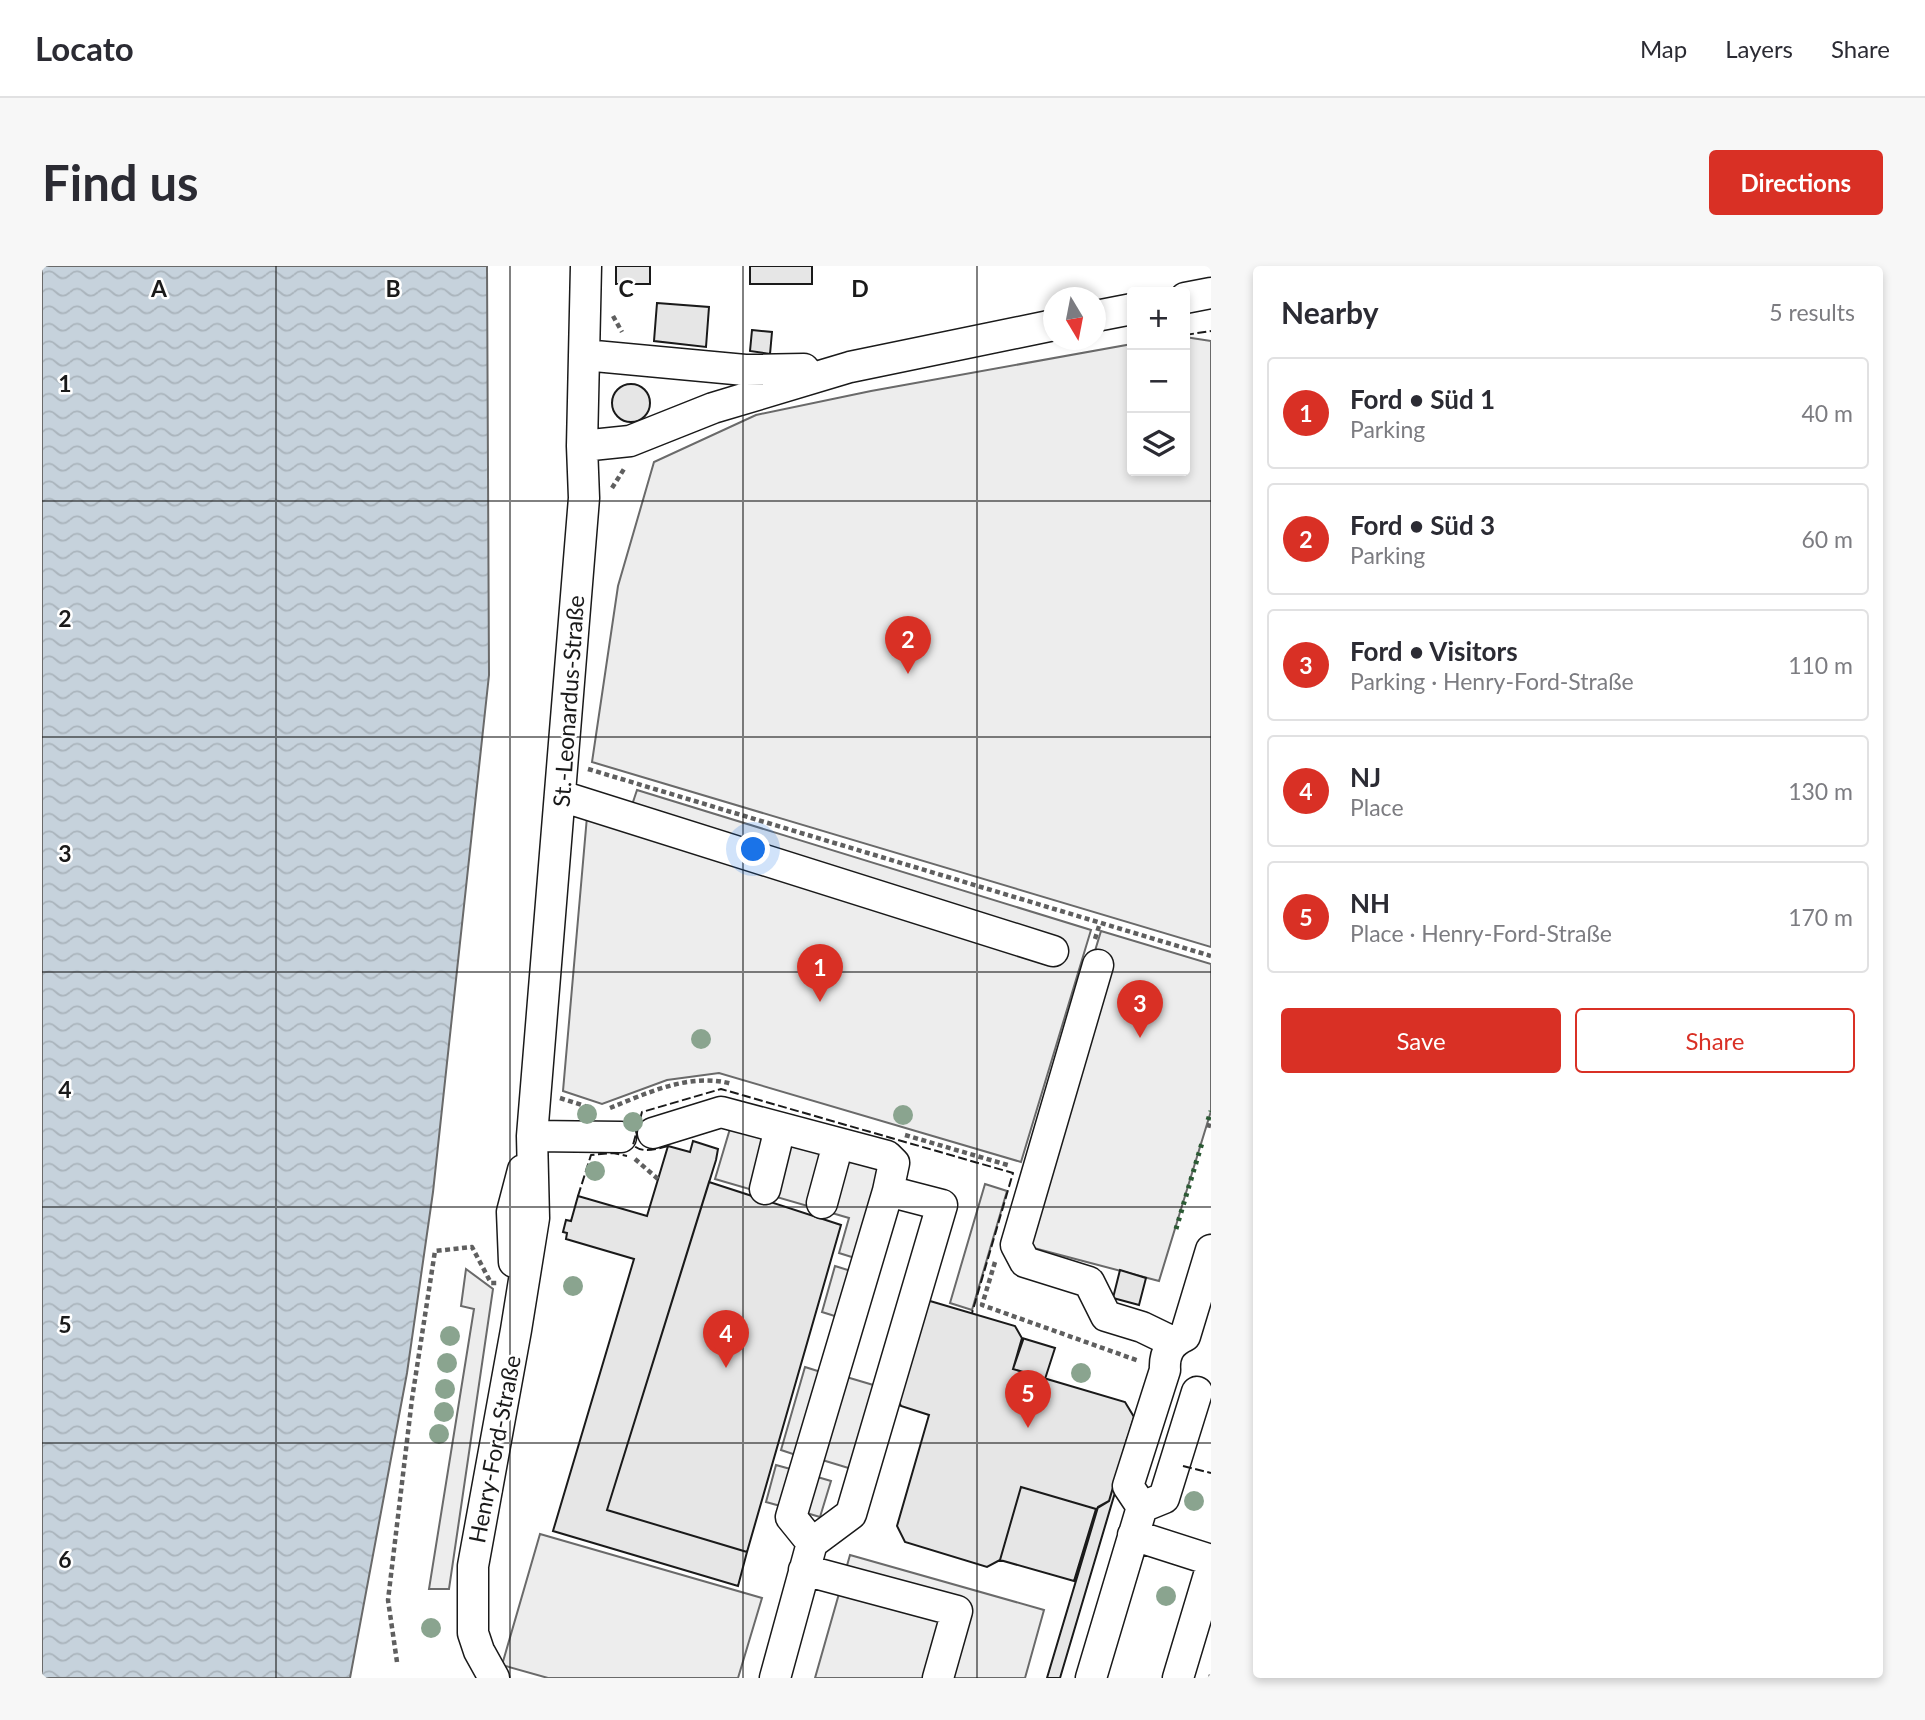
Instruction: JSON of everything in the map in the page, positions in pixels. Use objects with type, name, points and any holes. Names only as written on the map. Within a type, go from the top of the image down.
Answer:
[{"type":"street","name":"St.-Leonardus-Straße","points":[[523,1215],[564,762],[584,498],[582,446],[586,266]]},
{"type":"street","points":[[1190,297],[1211,293]]},
{"type":"street","points":[[1106,314],[1127,310]]},
{"type":"street","points":[[582,446],[630,440],[713,408],[850,368],[1043,327]]},
{"type":"street","points":[[584,355],[745,370],[850,368]]},
{"type":"street","points":[[561,796],[1053,951]]},
{"type":"street","points":[[1098,965],[1016,1245],[1025,1262],[1089,1282],[1106,1316],[1179,1339]]},
{"type":"street","points":[[653,1133],[721,1112],[887,1156],[894,1163],[791,1517],[808,1557],[957,1611],[938,1678]]},
{"type":"street","points":[[765,1189],[780,1128]]},
{"type":"street","points":[[532,1136],[621,1137]]},
{"type":"street","points":[[822,1203],[838,1144]]},
{"type":"street","points":[[776,1678],[808,1557],[851,1514],[942,1205],[888,1191]]},
{"type":"street","points":[[516,1329],[515,1285],[523,1215]]},
{"type":"street","name":"Henry-Ford-Straße","points":[[494,1678],[479,1651],[473,1633],[472,1566],[516,1329],[523,1215]]},
{"type":"street","points":[[1142,1507],[1128,1486],[1165,1370],[1167,1352],[1179,1339],[1211,1250]]},
{"type":"street","points":[[1091,1678],[1142,1507],[1164,1498],[1204,1389],[1178,1387],[1165,1370]]},
{"type":"street","points":[[1132,1535],[1211,1560]]},
{"type":"street","points":[[1183,1677],[1211,1568]]},
{"type":"path","points":[[585,315],[612,314],[624,335]]},
{"type":"path","points":[[564,762],[1211,956]]},
{"type":"path","points":[[681,797],[683,789]]},
{"type":"path","points":[[736,814],[739,806]]},
{"type":"path","points":[[792,831],[795,822]]},
{"type":"path","points":[[849,847],[851,839]]},
{"type":"path","points":[[904,863],[906,856]]},
{"type":"path","points":[[962,881],[964,873]]},
{"type":"path","points":[[1020,899],[1023,891]]},
{"type":"path","points":[[1077,917],[1080,908]]},
{"type":"path","points":[[1132,933],[1134,925]]},
{"type":"path","points":[[1191,950],[1192,941]]},
{"type":"path","points":[[718,1080],[719,1073]]},
{"type":"path","points":[[397,1662],[388,1601],[412,1399],[435,1251],[472,1247],[491,1283],[515,1285]]},
{"type":"shaded area","points":[[1190,338],[1211,341],[1211,947],[592,762],[618,586],[654,462],[756,415],[871,391],[1127,345],[1127,476],[1190,476]]},
{"type":"shaded area","points":[[637,790],[1091,930],[1021,1162],[719,1073],[667,1080],[602,1104],[563,1091],[588,805],[628,817]]},
{"type":"shaded area","points":[[1101,931],[1211,964],[1211,1111],[1159,1281],[1007,1241]]},
{"type":"shaded area","points":[[732,1122],[884,1169],[858,1259],[839,1253],[849,1218],[715,1179]]},
{"type":"shaded area","points":[[985,1184],[1007,1191],[972,1310],[950,1303]]},
{"type":"shaded area","points":[[835,1266],[854,1272],[841,1318],[822,1312]]},
{"type":"shaded area","points":[[466,1269],[493,1289],[449,1589],[429,1589],[474,1309],[461,1306]]},
{"type":"shaded area","points":[[805,1367],[824,1373],[799,1456],[781,1450]]},
{"type":"shaded area","points":[[843,1376],[880,1387],[855,1470],[819,1459]]},
{"type":"shaded area","points":[[776,1465],[794,1470],[784,1507],[766,1502]]},
{"type":"shaded area","points":[[814,1476],[831,1481],[820,1517],[803,1512]]},
{"type":"shaded area","points":[[540,1534],[762,1598],[738,1678],[548,1678],[502,1665]]},
{"type":"shaded area","points":[[850,1555],[1044,1610],[1025,1678],[815,1678]]},
{"type":"water","points":[[42,266],[487,266],[489,675],[433,1192],[407,1373],[350,1678],[42,1678]]},
{"type":"building","points":[[616,266],[650,266],[650,284],[616,284]]},
{"type":"building","points":[[750,266],[812,266],[812,284],[750,284]]},
{"type":"building","points":[[657,303],[709,307],[706,347],[654,341]]},
{"type":"building","points":[[752,330],[772,332],[770,354],[750,351]]},
{"type":"building","points":[[631,384],[644,390],[650,403],[644,416],[631,422],[618,416],[612,403],[618,390]]},
{"type":"building","points":[[693,1141],[718,1149],[716,1160],[607,1510],[747,1552],[738,1586],[553,1531],[634,1259],[566,1239],[567,1233],[563,1232],[566,1220],[571,1221],[578,1196],[647,1216],[668,1146],[690,1152]]},
{"type":"building","points":[[709,1182],[841,1225],[747,1552],[607,1510]]},
{"type":"building","points":[[1120,1270],[1146,1278],[1139,1305],[1113,1298]]},
{"type":"building","points":[[930,1301],[1015,1326],[1023,1340],[1013,1369],[1125,1402],[1134,1417],[1109,1501],[1096,1509],[1021,1487],[1000,1560],[987,1567],[905,1542],[897,1526],[929,1415],[901,1406],[893,1391],[918,1308]]},
{"type":"building","points":[[1022,1338],[1055,1348],[1045,1379],[1013,1369]]},
{"type":"building","points":[[1127,1439],[1130,1442],[1060,1678],[1047,1678],[1098,1507],[1109,1501]]},
{"type":"building","points":[[1021,1487],[1096,1509],[1074,1581],[1000,1560]]},
{"type":"hedge","points":[[1208,1120],[1211,1111]]},
{"type":"hedge","points":[[1176,1229],[1202,1143]]},
{"type":"fence","points":[[1190,334],[1211,331]]},
{"type":"fence","points":[[668,1146],[645,1150],[633,1145],[642,1112],[721,1089],[1013,1173],[972,1313]]},
{"type":"fence","points":[[578,1196],[591,1155],[613,1153],[627,1156]]},
{"type":"fence","points":[[1183,1466],[1211,1473]]},
{"type":"place","name":"Ford • Süd 3","points":[[908,674]]},
{"type":"place","name":"Ford • Süd 1","points":[[820,1002]]},
{"type":"place","name":"Ford • Visitors","points":[[1140,1038]]},
{"type":"place","name":"NJ","points":[[726,1368]]},
{"type":"place","name":"NH","points":[[1028,1428]]}]
